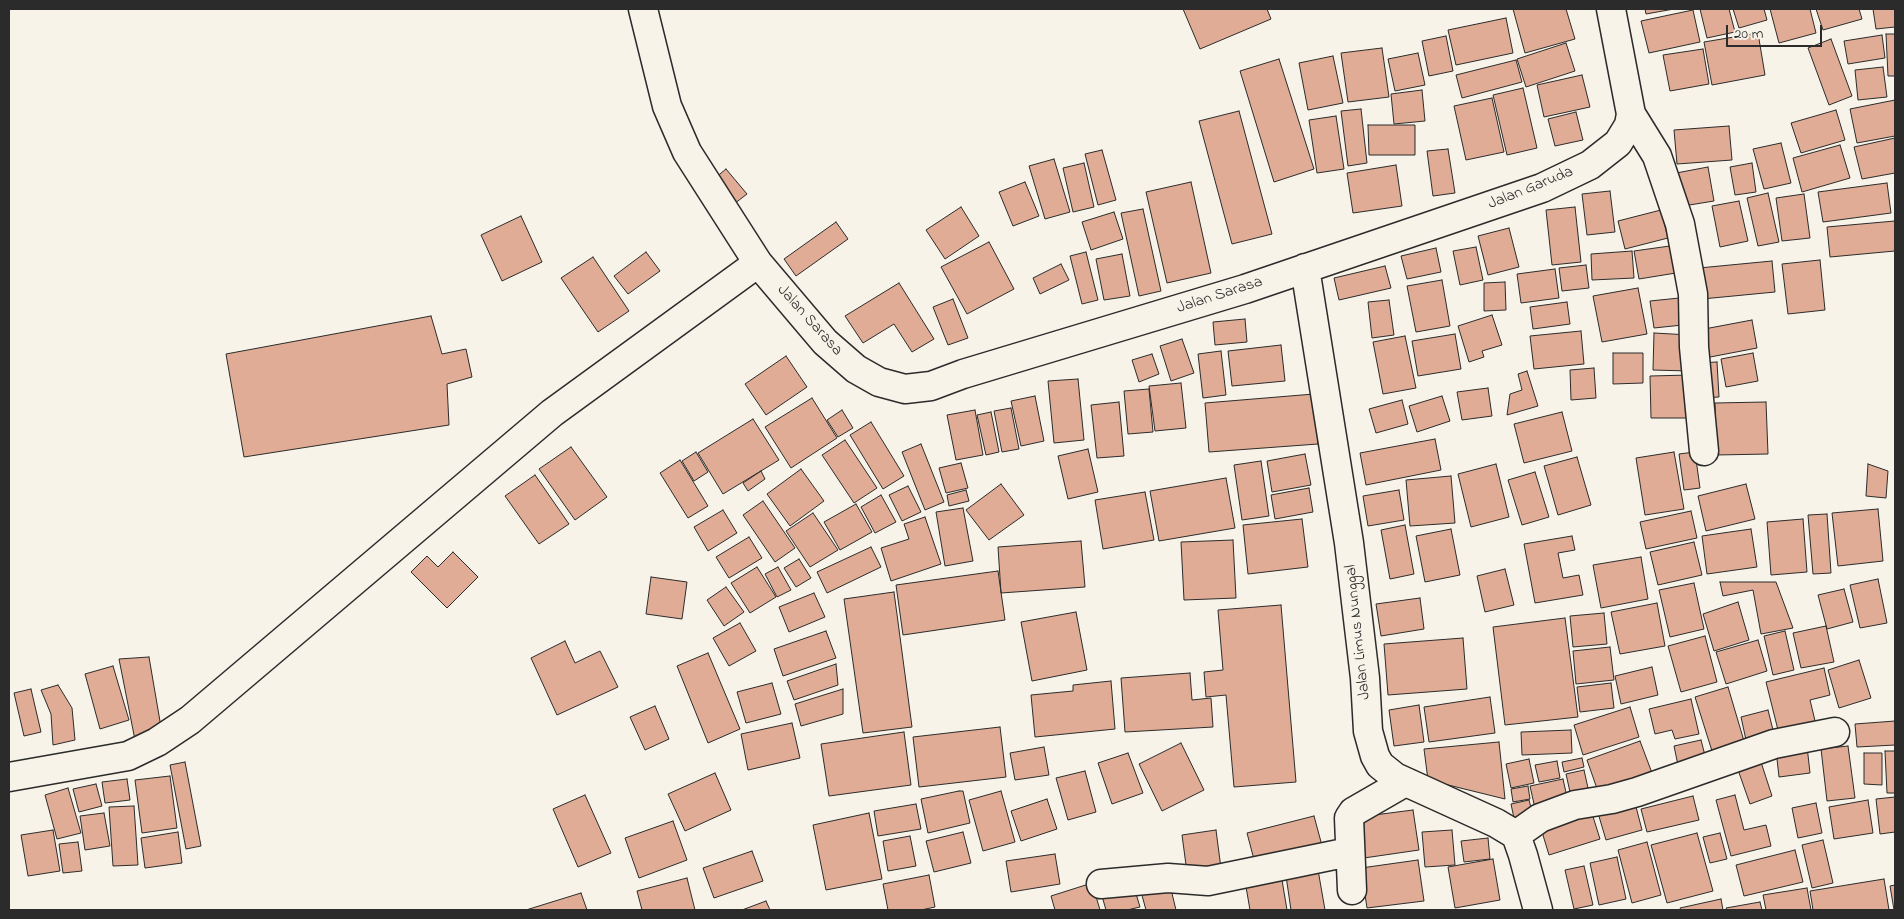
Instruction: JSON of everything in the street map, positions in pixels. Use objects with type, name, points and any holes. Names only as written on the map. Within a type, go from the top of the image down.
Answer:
[{"type":"street","name":"Jalan Sarasa","points":[[643,9],[667,106],[687,152],[758,263],[825,342],[856,369],[879,382],[905,389],[931,386],[1084,337],[1193,306],[1305,268]]},
{"type":"street","points":[[1610,9],[1631,114],[1657,156],[1680,224],[1693,294],[1694,347],[1704,451]]},
{"type":"street","name":"Jalan Garuda","points":[[1305,268],[1472,212],[1559,180],[1590,165],[1607,153],[1625,134],[1631,114]]},
{"type":"street","points":[[9,777],[128,756],[157,742],[190,720],[552,413],[758,263]]},
{"type":"street","name":"Jalan Limus Nunggal","points":[[1305,268],[1349,543],[1365,678],[1368,732],[1375,756],[1386,771],[1405,782],[1496,823],[1516,835]]},
{"type":"street","points":[[1538,910],[1516,835],[1540,818],[1575,805],[1612,799],[1637,792],[1774,744],[1835,732]]},
{"type":"street","points":[[1352,890],[1349,818],[1353,812],[1405,782]]},
{"type":"street","points":[[1101,884],[1168,878],[1208,881],[1350,852]]},
{"type":"building","points":[[1183,9],[1267,9],[1271,19],[1200,49]]},
{"type":"building","points":[[1513,9],[1566,9],[1575,39],[1525,53]]},
{"type":"building","points":[[1645,9],[1674,9],[1646,14]]},
{"type":"building","points":[[1700,9],[1729,9],[1735,32],[1707,38]]},
{"type":"building","points":[[1733,9],[1764,9],[1767,20],[1739,28]]},
{"type":"building","points":[[1770,9],[1810,9],[1816,33],[1779,43]]},
{"type":"building","points":[[1816,9],[1859,9],[1862,19],[1823,30]]},
{"type":"building","points":[[1873,9],[1895,9],[1895,27],[1876,29]]},
{"type":"building","points":[[1693,10],[1700,42],[1649,53],[1641,21]]},
{"type":"building","points":[[1506,18],[1513,53],[1456,65],[1448,30]]},
{"type":"building","points":[[1758,33],[1765,75],[1712,85],[1704,42]]},
{"type":"building","points":[[1886,34],[1895,34],[1895,76],[1888,76]]},
{"type":"building","points":[[1882,35],[1885,58],[1848,64],[1844,41]]},
{"type":"building","points":[[1446,36],[1453,71],[1429,76],[1422,41]]},
{"type":"building","points":[[1831,39],[1852,96],[1829,105],[1808,48]]},
{"type":"building","points":[[1566,43],[1575,71],[1526,87],[1517,59]]},
{"type":"building","points":[[1382,48],[1389,97],[1348,102],[1341,53]]},
{"type":"building","points":[[1703,49],[1709,84],[1670,91],[1663,55]]},
{"type":"building","points":[[1418,53],[1425,85],[1395,91],[1388,59]]},
{"type":"building","points":[[1333,56],[1343,103],[1308,110],[1299,63]]},
{"type":"building","points":[[1279,59],[1314,169],[1274,182],[1240,71]]},
{"type":"building","points":[[1516,60],[1522,82],[1462,98],[1456,75]]},
{"type":"building","points":[[1883,67],[1887,97],[1858,100],[1855,70]]},
{"type":"building","points":[[1582,75],[1590,107],[1544,117],[1537,85]]},
{"type":"building","points":[[1523,88],[1537,148],[1507,155],[1493,95]]},
{"type":"building","points":[[1422,90],[1425,121],[1394,124],[1391,94]]},
{"type":"building","points":[[1492,98],[1504,152],[1466,160],[1454,106]]},
{"type":"building","points":[[1895,100],[1895,136],[1857,143],[1850,109]]},
{"type":"building","points":[[1361,109],[1367,163],[1348,166],[1341,111]]},
{"type":"building","points":[[1836,110],[1845,140],[1801,153],[1791,123]]},
{"type":"building","points":[[1239,111],[1272,234],[1232,244],[1199,121]]},
{"type":"building","points":[[1576,112],[1583,140],[1555,146],[1548,119]]},
{"type":"building","points":[[1336,116],[1344,169],[1317,173],[1309,120]]},
{"type":"building","points":[[1368,125],[1415,125],[1415,155],[1369,155]]},
{"type":"building","points":[[1729,126],[1732,160],[1677,164],[1674,130]]},
{"type":"building","points":[[1895,138],[1895,173],[1862,179],[1854,147]]},
{"type":"building","points":[[1781,143],[1791,183],[1764,189],[1753,149]]},
{"type":"building","points":[[1840,145],[1850,178],[1802,192],[1793,158]]},
{"type":"building","points":[[1448,149],[1455,193],[1433,196],[1427,151]]},
{"type":"building","points":[[1102,150],[1116,200],[1098,205],[1085,154]]},
{"type":"building","points":[[1054,159],[1070,212],[1045,219],[1029,166]]},
{"type":"building","points":[[1084,163],[1094,207],[1073,212],[1063,168]]},
{"type":"building","points":[[1752,163],[1756,192],[1735,195],[1730,167]]},
{"type":"building","points":[[1396,165],[1402,206],[1353,213],[1347,173]]},
{"type":"building","points":[[1708,167],[1714,201],[1677,207],[1671,174]]},
{"type":"building","points":[[726,169],[747,194],[734,204],[714,179]]},
{"type":"building","points":[[1025,182],[1039,216],[1013,226],[999,192]]},
{"type":"building","points":[[1191,182],[1211,273],[1167,283],[1146,192]]},
{"type":"building","points":[[1887,183],[1891,213],[1823,222],[1818,192]]},
{"type":"building","points":[[1610,191],[1615,232],[1587,235],[1582,194]]},
{"type":"building","points":[[1768,193],[1779,242],[1758,246],[1747,198]]},
{"type":"building","points":[[1804,194],[1810,238],[1782,241],[1776,198]]},
{"type":"building","points":[[1739,201],[1748,241],[1720,247],[1712,206]]},
{"type":"building","points":[[961,207],[979,236],[945,259],[926,230]]},
{"type":"building","points":[[1575,207],[1581,262],[1552,265],[1546,210]]},
{"type":"building","points":[[1143,209],[1161,291],[1139,296],[1121,213]]},
{"type":"building","points":[[1661,210],[1668,238],[1625,249],[1618,221]]},
{"type":"building","points":[[1114,212],[1123,239],[1091,250],[1082,222]]},
{"type":"building","points":[[521,216],[542,262],[502,281],[481,235]]},
{"type":"building","points":[[1895,221],[1895,251],[1830,257],[1827,227]]},
{"type":"building","points":[[836,222],[848,239],[796,276],[784,259]]},
{"type":"building","points":[[1509,228],[1519,267],[1488,275],[1478,236]]},
{"type":"building","points":[[989,242],[1014,289],[967,314],[941,267]]},
{"type":"building","points":[[1677,245],[1682,272],[1639,279],[1634,251]]},
{"type":"building","points":[[1476,247],[1483,280],[1460,285],[1453,251]]},
{"type":"building","points":[[1436,248],[1441,272],[1407,279],[1401,256]]},
{"type":"building","points":[[1632,251],[1634,278],[1592,280],[1591,254]]},
{"type":"building","points":[[646,252],[660,271],[628,294],[614,276]]},
{"type":"building","points":[[1086,252],[1098,300],[1082,304],[1070,256]]},
{"type":"building","points":[[1122,254],[1130,296],[1104,300],[1096,259]]},
{"type":"building","points":[[593,257],[629,311],[598,332],[561,278]]},
{"type":"building","points":[[1820,260],[1825,310],[1788,314],[1782,264]]},
{"type":"building","points":[[1772,261],[1775,292],[1702,299],[1699,268]]},
{"type":"building","points":[[1061,264],[1069,280],[1040,294],[1033,278]]},
{"type":"building","points":[[1586,265],[1589,288],[1562,291],[1559,268]]},
{"type":"building","points":[[1385,266],[1391,288],[1339,300],[1334,278]]},
{"type":"building","points":[[1555,269],[1559,298],[1521,303],[1517,274]]},
{"type":"building","points":[[1442,280],[1450,326],[1416,332],[1407,286]]},
{"type":"building","points":[[1505,282],[1506,310],[1484,311],[1484,283]]},
{"type":"building","points":[[899,283],[934,339],[912,352],[894,324],[863,343],[845,316]]},
{"type":"building","points":[[1638,288],[1647,334],[1602,342],[1593,296]]},
{"type":"building","points":[[1689,297],[1692,324],[1654,328],[1650,301]]},
{"type":"building","points":[[953,299],[968,338],[948,345],[933,307]]},
{"type":"building","points":[[1389,300],[1394,335],[1372,338],[1368,302]]},
{"type":"building","points":[[1567,302],[1570,324],[1533,329],[1530,307]]},
{"type":"building","points":[[1492,315],[1502,345],[1482,351],[1484,357],[1469,362],[1458,326]]},
{"type":"building","points":[[431,316],[442,354],[466,349],[472,377],[447,384],[449,425],[244,457],[226,354]]},
{"type":"building","points":[[1245,319],[1247,342],[1215,345],[1213,322]]},
{"type":"building","points":[[1752,320],[1757,348],[1705,358],[1699,330]]},
{"type":"building","points":[[1581,331],[1584,364],[1534,369],[1530,336]]},
{"type":"building","points":[[1654,333],[1690,335],[1689,371],[1653,370]]},
{"type":"building","points":[[1455,334],[1461,369],[1418,376],[1412,341]]},
{"type":"building","points":[[1405,336],[1416,388],[1383,394],[1373,342]]},
{"type":"building","points":[[1182,339],[1194,373],[1171,381],[1160,346]]},
{"type":"building","points":[[1281,345],[1285,381],[1232,386],[1228,351]]},
{"type":"building","points":[[1221,351],[1226,395],[1203,398],[1198,354]]},
{"type":"building","points":[[1613,353],[1643,353],[1643,383],[1613,384]]},
{"type":"building","points":[[1753,353],[1758,381],[1726,387],[1721,359]]},
{"type":"building","points":[[1152,354],[1159,374],[1139,382],[1132,360]]},
{"type":"building","points":[[786,356],[807,387],[766,415],[745,384]]},
{"type":"building","points":[[1717,362],[1719,397],[1702,398],[1700,363]]},
{"type":"building","points":[[1594,368],[1596,398],[1571,400],[1570,370]]},
{"type":"building","points":[[1527,371],[1538,406],[1507,415],[1510,394],[1522,390],[1518,374]]},
{"type":"building","points":[[1690,375],[1691,418],[1651,418],[1650,376]]},
{"type":"building","points":[[1078,379],[1084,440],[1054,443],[1048,381]]},
{"type":"building","points":[[1181,383],[1186,428],[1155,431],[1149,386]]},
{"type":"building","points":[[1488,388],[1492,416],[1462,420],[1457,392]]},
{"type":"building","points":[[1149,389],[1153,432],[1128,434],[1124,391]]},
{"type":"building","points":[[1314,394],[1318,444],[1209,452],[1205,403]]},
{"type":"building","points":[[1035,396],[1044,441],[1021,446],[1011,401]]},
{"type":"building","points":[[1442,396],[1450,421],[1417,432],[1409,406]]},
{"type":"building","points":[[812,398],[837,438],[791,468],[765,427]]},
{"type":"building","points":[[1402,400],[1408,424],[1376,433],[1369,409]]},
{"type":"building","points":[[1119,402],[1124,456],[1097,458],[1091,405]]},
{"type":"building","points":[[1766,402],[1768,454],[1716,455],[1715,403]]},
{"type":"building","points":[[1011,408],[1019,449],[1002,452],[994,411]]},
{"type":"building","points":[[842,410],[853,428],[838,437],[827,420]]},
{"type":"building","points":[[975,410],[983,455],[956,460],[947,415]]},
{"type":"building","points":[[991,412],[999,452],[986,455],[977,415]]},
{"type":"building","points":[[1562,412],[1572,451],[1524,463],[1514,424]]},
{"type":"building","points":[[753,419],[779,460],[723,494],[698,453]]},
{"type":"building","points":[[871,422],[904,476],[883,489],[850,435]]},
{"type":"building","points":[[1435,439],[1441,470],[1366,485],[1360,453]]},
{"type":"building","points":[[845,440],[877,488],[854,503],[822,455]]},
{"type":"building","points":[[921,444],[944,502],[925,510],[902,452]]},
{"type":"building","points":[[571,447],[607,497],[575,520],[539,469]]},
{"type":"building","points":[[1088,449],[1098,492],[1068,499],[1058,456]]},
{"type":"building","points":[[696,452],[708,472],[694,481],[682,461]]},
{"type":"building","points":[[1674,452],[1684,509],[1645,515],[1636,458]]},
{"type":"building","points":[[1695,452],[1700,488],[1684,490],[1679,454]]},
{"type":"building","points":[[1305,454],[1311,485],[1272,492],[1267,461]]},
{"type":"building","points":[[1577,457],[1591,505],[1558,515],[1544,466]]},
{"type":"building","points":[[680,460],[708,506],[688,518],[660,473]]},
{"type":"building","points":[[1261,461],[1269,516],[1242,520],[1234,465]]},
{"type":"building","points":[[961,463],[968,488],[946,493],[939,468]]},
{"type":"building","points":[[1496,464],[1509,517],[1471,527],[1458,474]]},
{"type":"building","points":[[1868,464],[1888,471],[1886,498],[1866,496]]},
{"type":"building","points":[[801,469],[824,501],[790,526],[767,494]]},
{"type":"building","points":[[761,471],[765,479],[748,491],[743,483]]},
{"type":"building","points":[[1535,472],[1549,517],[1522,525],[1508,480]]},
{"type":"building","points":[[535,475],[569,524],[539,544],[505,496]]},
{"type":"building","points":[[1451,476],[1455,523],[1410,526],[1406,480]]},
{"type":"building","points":[[1226,478],[1235,528],[1159,541],[1150,491]]},
{"type":"building","points":[[1001,484],[1024,515],[989,540],[966,510]]},
{"type":"building","points":[[1746,484],[1755,519],[1706,531],[1698,496]]},
{"type":"building","points":[[908,486],[921,512],[902,521],[889,495]]},
{"type":"building","points":[[1309,488],[1313,512],[1275,519],[1271,495]]},
{"type":"building","points":[[966,490],[969,501],[949,506],[947,495]]},
{"type":"building","points":[[1399,490],[1404,520],[1368,526],[1363,496]]},
{"type":"building","points":[[1145,492],[1154,540],[1103,549],[1095,500]]},
{"type":"building","points":[[881,495],[896,522],[875,533],[861,507]]},
{"type":"building","points":[[763,501],[795,548],[775,562],[743,515]]},
{"type":"building","points":[[856,504],[872,532],[840,550],[824,522]]},
{"type":"building","points":[[963,508],[973,561],[945,566],[936,512]]},
{"type":"building","points":[[1878,509],[1883,561],[1838,566],[1832,513]]},
{"type":"building","points":[[723,510],[737,533],[708,551],[694,527]]},
{"type":"building","points":[[1691,511],[1697,538],[1646,549],[1640,522]]},
{"type":"building","points":[[813,513],[838,550],[810,567],[786,531]]},
{"type":"building","points":[[1827,514],[1831,573],[1813,574],[1808,515]]},
{"type":"building","points":[[925,517],[941,564],[891,581],[881,548],[909,539],[904,524]]},
{"type":"building","points":[[1302,519],[1308,567],[1248,574],[1243,525]]},
{"type":"building","points":[[1803,519],[1807,572],[1771,575],[1767,522]]},
{"type":"building","points":[[1405,525],[1414,574],[1390,579],[1381,530]]},
{"type":"building","points":[[1451,529],[1460,575],[1425,582],[1416,536]]},
{"type":"building","points":[[1751,529],[1757,567],[1707,574],[1702,536]]},
{"type":"building","points":[[1572,536],[1575,550],[1558,553],[1563,578],[1579,575],[1583,595],[1535,603],[1524,544]]},
{"type":"building","points":[[749,537],[762,558],[729,578],[716,557]]},
{"type":"building","points":[[1233,540],[1236,598],[1184,600],[1181,542]]},
{"type":"building","points":[[1081,541],[1085,587],[1001,593],[998,547]]},
{"type":"building","points":[[1694,542],[1702,575],[1658,585],[1650,552]]},
{"type":"building","points":[[871,547],[881,567],[827,593],[817,572]]},
{"type":"building","points":[[453,552],[478,577],[447,608],[411,572],[427,556],[438,567]]},
{"type":"building","points":[[1641,557],[1648,599],[1601,608],[1593,565]]},
{"type":"building","points":[[799,559],[811,578],[796,587],[784,568]]},
{"type":"building","points":[[757,567],[776,597],[750,613],[731,583]]},
{"type":"building","points":[[778,567],[791,590],[777,597],[765,574]]},
{"type":"building","points":[[1505,569],[1514,605],[1485,612],[1477,576]]},
{"type":"building","points":[[998,571],[1005,620],[903,635],[896,585]]},
{"type":"building","points":[[651,577],[687,582],[682,619],[646,614]]},
{"type":"building","points":[[1878,579],[1887,623],[1860,628],[1850,585]]},
{"type":"building","points":[[1720,582],[1776,582],[1793,628],[1761,634],[1753,590],[1723,596]]},
{"type":"building","points":[[1694,583],[1704,629],[1670,637],[1659,590]]},
{"type":"building","points":[[726,587],[744,612],[724,626],[707,600]]},
{"type":"building","points":[[1844,589],[1853,622],[1827,629],[1818,595]]},
{"type":"building","points":[[894,592],[912,727],[863,733],[844,599]]},
{"type":"building","points":[[814,593],[825,617],[789,632],[779,607]]},
{"type":"building","points":[[1420,598],[1424,629],[1381,636],[1376,604]]},
{"type":"building","points":[[1738,602],[1749,640],[1714,651],[1703,614]]},
{"type":"building","points":[[1657,603],[1665,646],[1620,654],[1611,612]]},
{"type":"building","points":[[1281,605],[1296,782],[1234,787],[1226,695],[1206,697],[1204,672],[1223,670],[1218,610]]},
{"type":"building","points":[[1076,612],[1087,670],[1032,681],[1021,622]]},
{"type":"building","points":[[1604,613],[1607,644],[1573,647],[1570,616]]},
{"type":"building","points":[[1565,618],[1578,717],[1505,725],[1493,627]]},
{"type":"building","points":[[740,623],[756,651],[729,666],[713,638]]},
{"type":"building","points":[[1826,626],[1834,662],[1801,668],[1793,633]]},
{"type":"building","points":[[826,631],[836,658],[783,676],[774,649]]},
{"type":"building","points":[[1785,631],[1794,670],[1773,675],[1764,636]]},
{"type":"building","points":[[1705,636],[1717,682],[1681,692],[1668,646]]},
{"type":"building","points":[[1463,638],[1467,689],[1388,695],[1384,644]]},
{"type":"building","points":[[1758,640],[1767,671],[1726,684],[1716,652]]},
{"type":"building","points":[[565,641],[575,663],[600,651],[618,687],[557,715],[531,658]]},
{"type":"building","points":[[1610,647],[1614,680],[1576,684],[1573,651]]},
{"type":"building","points":[[708,653],[740,729],[708,743],[677,666]]},
{"type":"building","points":[[149,657],[162,733],[135,740],[119,659]]},
{"type":"building","points":[[1859,660],[1871,698],[1839,708],[1828,670]]},
{"type":"building","points":[[836,664],[838,685],[794,700],[787,681]]},
{"type":"building","points":[[113,666],[129,720],[100,729],[85,674]]},
{"type":"building","points":[[1652,667],[1658,695],[1621,704],[1615,676]]},
{"type":"building","points":[[1824,668],[1830,695],[1810,700],[1817,729],[1780,738],[1766,682]]},
{"type":"building","points":[[1190,673],[1192,700],[1211,698],[1213,727],[1125,732],[1121,678]]},
{"type":"building","points":[[1111,681],[1115,729],[1035,737],[1031,695],[1073,691],[1073,685]]},
{"type":"building","points":[[772,683],[781,714],[746,723],[737,692]]},
{"type":"building","points":[[1611,683],[1614,708],[1580,712],[1577,687]]},
{"type":"building","points":[[58,685],[72,708],[75,740],[53,745],[51,714],[41,690]]},
{"type":"building","points":[[1728,687],[1744,741],[1712,751],[1695,697]]},
{"type":"building","points":[[31,689],[41,732],[24,736],[14,693]]},
{"type":"building","points":[[843,689],[843,714],[801,726],[795,704]]},
{"type":"building","points":[[1490,697],[1495,733],[1429,742],[1424,707]]},
{"type":"building","points":[[1691,699],[1699,734],[1675,739],[1672,730],[1655,734],[1649,709]]},
{"type":"building","points":[[1419,705],[1424,742],[1394,746],[1389,710]]},
{"type":"building","points":[[655,706],[669,739],[645,750],[630,717]]},
{"type":"building","points":[[1630,707],[1639,737],[1583,755],[1574,725]]},
{"type":"building","points":[[1768,710],[1774,734],[1746,740],[1741,717]]},
{"type":"building","points":[[1895,721],[1895,745],[1857,747],[1855,724]]},
{"type":"building","points":[[792,723],[800,758],[748,770],[741,734]]},
{"type":"building","points":[[1000,727],[1006,777],[919,787],[913,737]]},
{"type":"building","points":[[1571,730],[1572,753],[1522,755],[1521,732]]},
{"type":"building","points":[[904,732],[911,785],[829,796],[821,744]]},
{"type":"building","points":[[1701,740],[1707,763],[1679,770],[1674,746]]},
{"type":"building","points":[[1640,741],[1655,781],[1601,800],[1587,760]]},
{"type":"building","points":[[1499,742],[1505,799],[1428,780],[1424,749]]},
{"type":"building","points":[[1181,743],[1204,790],[1162,811],[1139,764]]},
{"type":"building","points":[[1807,746],[1810,773],[1779,777],[1776,750]]},
{"type":"building","points":[[1848,746],[1855,798],[1827,801],[1821,749]]},
{"type":"building","points":[[1044,747],[1049,775],[1015,780],[1010,753]]},
{"type":"building","points":[[1885,751],[1895,751],[1895,793],[1887,793]]},
{"type":"building","points":[[1128,753],[1143,793],[1112,804],[1098,763]]},
{"type":"building","points":[[1864,753],[1882,753],[1882,785],[1864,784]]},
{"type":"building","points":[[1582,758],[1584,767],[1564,772],[1562,762]]},
{"type":"building","points":[[1529,759],[1534,783],[1511,788],[1506,764]]},
{"type":"building","points":[[1760,759],[1772,796],[1750,804],[1737,767]]},
{"type":"building","points":[[1557,761],[1560,778],[1539,782],[1535,765]]},
{"type":"building","points":[[185,762],[201,846],[186,849],[170,765]]},
{"type":"building","points":[[1584,770],[1590,797],[1572,801],[1566,774]]},
{"type":"building","points":[[1085,771],[1096,812],[1068,820],[1056,778]]},
{"type":"building","points":[[715,773],[731,810],[685,831],[668,794]]},
{"type":"building","points":[[170,776],[177,828],[142,833],[135,780]]},
{"type":"building","points":[[127,779],[130,800],[105,803],[102,782]]},
{"type":"building","points":[[1563,779],[1569,806],[1536,813],[1530,786]]},
{"type":"building","points":[[96,784],[102,806],[79,812],[73,789]]},
{"type":"building","points":[[1528,786],[1530,799],[1513,802],[1511,789]]},
{"type":"building","points":[[68,788],[81,833],[57,839],[45,795]]},
{"type":"building","points":[[963,791],[970,823],[928,833],[921,799]]},
{"type":"building","points":[[1001,791],[1015,842],[983,851],[969,800]]},
{"type":"building","points":[[585,795],[611,853],[578,867],[553,809]]},
{"type":"building","points":[[1735,795],[1744,830],[1766,825],[1771,846],[1731,856],[1716,800]]},
{"type":"building","points":[[1693,796],[1699,820],[1647,832],[1641,809]]},
{"type":"building","points":[[1895,797],[1895,832],[1880,834],[1876,799]]},
{"type":"building","points":[[1047,799],[1057,829],[1021,841],[1011,811]]},
{"type":"building","points":[[1529,800],[1534,819],[1515,823],[1511,804]]},
{"type":"building","points":[[1868,800],[1873,833],[1834,839],[1829,807]]},
{"type":"building","points":[[1635,803],[1642,830],[1606,840],[1598,813]]},
{"type":"building","points":[[1816,803],[1822,833],[1798,838],[1792,808]]},
{"type":"building","points":[[916,804],[921,829],[878,836],[874,811]]},
{"type":"building","points":[[134,806],[138,865],[113,866],[109,807]]},
{"type":"building","points":[[1590,807],[1600,839],[1549,855],[1539,822]]},
{"type":"building","points":[[1413,810],[1419,850],[1357,859],[1351,818]]},
{"type":"building","points":[[104,813],[110,846],[85,850],[80,816]]},
{"type":"building","points":[[869,813],[882,879],[826,890],[813,825]]},
{"type":"building","points":[[1314,816],[1324,853],[1257,871],[1247,833]]},
{"type":"building","points":[[673,821],[687,860],[639,878],[625,838]]},
{"type":"building","points":[[53,830],[60,871],[28,876],[21,835]]},
{"type":"building","points":[[1216,830],[1222,876],[1188,880],[1182,835]]},
{"type":"building","points":[[1452,830],[1455,865],[1425,867],[1422,832]]},
{"type":"building","points":[[178,832],[182,863],[145,868],[141,838]]},
{"type":"building","points":[[963,832],[971,863],[934,872],[926,841]]},
{"type":"building","points":[[1697,833],[1713,891],[1667,903],[1651,845]]},
{"type":"building","points":[[1720,833],[1727,859],[1710,863],[1703,837]]},
{"type":"building","points":[[910,836],[916,866],[888,871],[883,841]]},
{"type":"building","points":[[1488,838],[1490,859],[1464,862],[1461,841]]},
{"type":"building","points":[[1823,840],[1833,883],[1812,888],[1802,845]]},
{"type":"building","points":[[78,842],[82,871],[63,873],[59,844]]},
{"type":"building","points":[[1647,842],[1661,895],[1632,903],[1618,850]]},
{"type":"building","points":[[1795,850],[1803,882],[1744,896],[1736,865]]},
{"type":"building","points":[[752,851],[763,881],[714,898],[703,868]]},
{"type":"building","points":[[1055,854],[1060,884],[1011,892],[1006,861]]},
{"type":"building","points":[[1617,857],[1626,899],[1599,905],[1590,863]]},
{"type":"building","points":[[1493,859],[1500,900],[1455,908],[1448,867]]},
{"type":"building","points":[[1418,860],[1424,901],[1367,908],[1361,868]]},
{"type":"building","points":[[1317,864],[1325,910],[1291,910],[1285,869]]},
{"type":"building","points":[[1584,866],[1593,905],[1574,909],[1565,870]]},
{"type":"building","points":[[1281,874],[1287,910],[1250,910],[1245,881]]},
{"type":"building","points":[[929,875],[935,907],[921,910],[888,910],[883,884]]},
{"type":"building","points":[[687,878],[695,910],[642,910],[637,891]]},
{"type":"building","points":[[1884,879],[1889,910],[1813,910],[1810,891]]},
{"type":"building","points":[[1169,881],[1176,910],[1146,910],[1140,888]]},
{"type":"building","points":[[1092,883],[1100,910],[1055,910],[1051,896]]},
{"type":"building","points":[[1895,885],[1895,910],[1894,910],[1890,886]]},
{"type":"building","points":[[1134,887],[1140,907],[1127,910],[1106,910],[1102,896]]},
{"type":"building","points":[[1807,888],[1811,910],[1766,910],[1763,895]]},
{"type":"building","points":[[581,893],[587,910],[526,910]]},
{"type":"building","points":[[1721,899],[1723,910],[1681,910],[1680,908]]},
{"type":"building","points":[[766,901],[770,910],[742,910]]},
{"type":"building","points":[[1760,902],[1762,910],[1727,910],[1726,908]]}]
